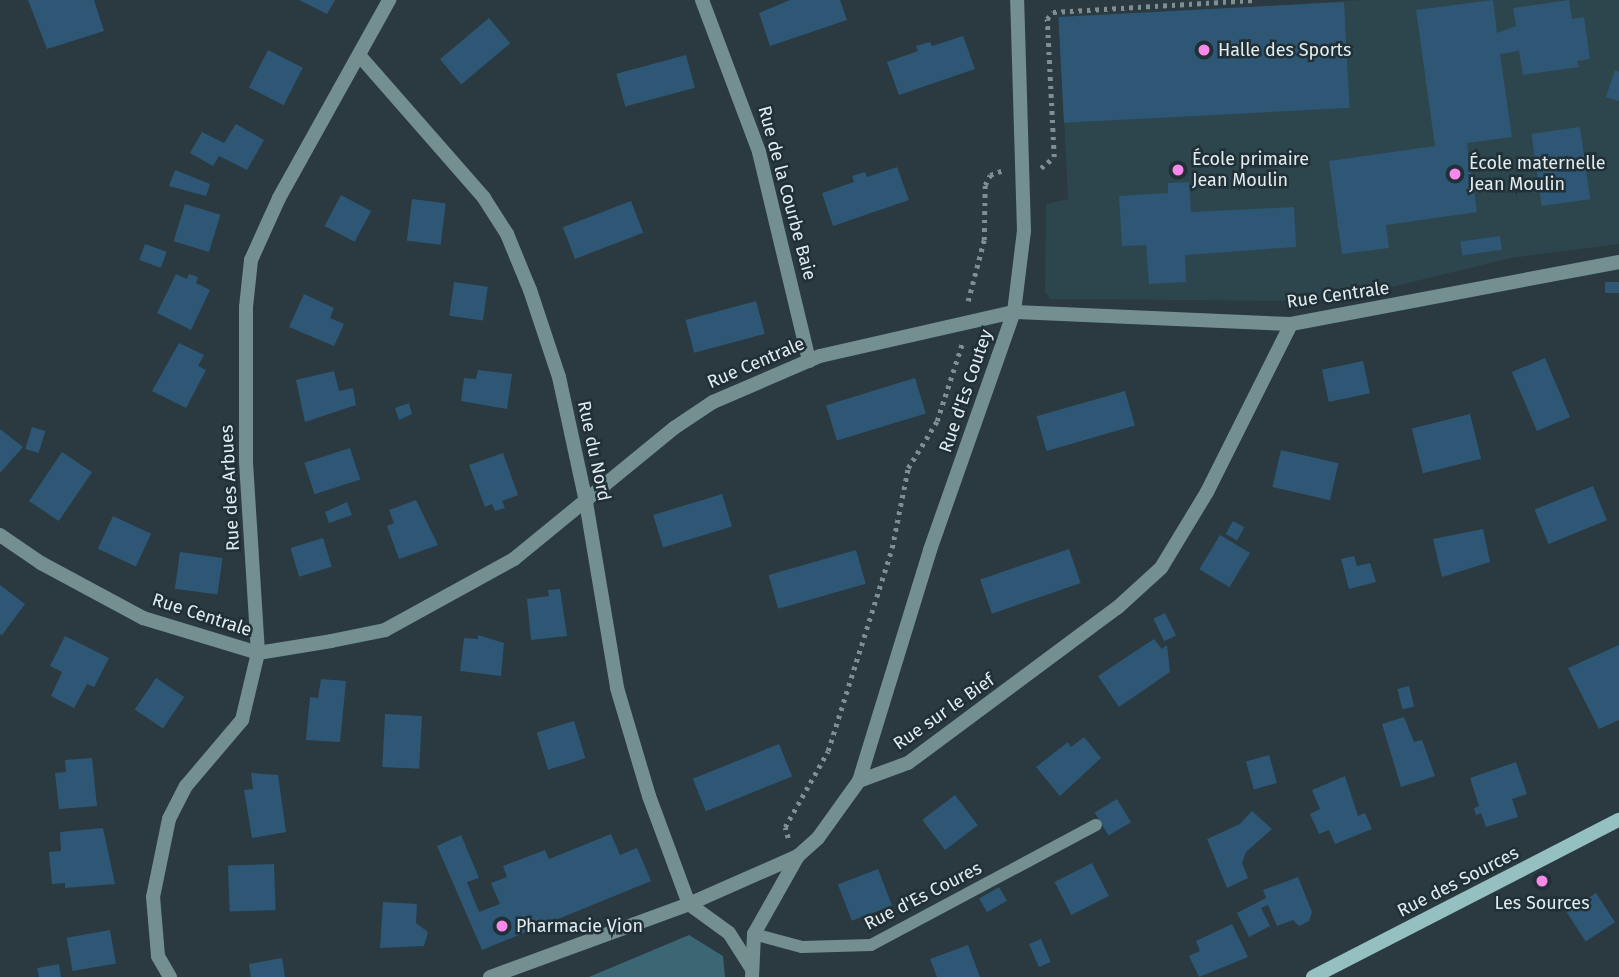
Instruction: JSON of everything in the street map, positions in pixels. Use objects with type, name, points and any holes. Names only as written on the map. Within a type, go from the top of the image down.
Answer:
[{"type":"street","name":"Rue des Arbues","points":[[170,977],[158,956],[153,897],[169,819],[186,786],[242,720],[258,653],[246,462],[246,307],[251,260],[279,198],[389,0]]},
{"type":"street","name":"Rue de la Courbe Baie","points":[[702,0],[759,152],[809,361]]},
{"type":"street","name":"Rue d'Es Coutey","points":[[859,781],[930,550],[1014,312],[1024,231],[1017,0]]},
{"type":"street","name":"Rue du Nord","points":[[359,55],[448,155],[507,234],[559,377],[586,502],[617,688],[649,796],[689,904]]},
{"type":"street","name":"Rue Centrale","points":[[0,535],[41,563],[143,618],[258,653],[385,630],[514,559],[674,428],[713,402],[809,361],[1014,312],[1291,324],[1619,262]]},
{"type":"street","name":"Rue sur le Bief","points":[[859,781],[908,763],[1117,608],[1161,568],[1207,492],[1291,324]]},
{"type":"street","points":[[490,977],[689,904],[798,856],[818,838],[859,781]]},
{"type":"street","name":"Rue des Sources","points":[[1313,977],[1619,820]]},
{"type":"street","points":[[752,973],[754,934],[798,856]]},
{"type":"street","points":[[689,904],[729,933],[752,973]]},
{"type":"lane","name":"Rue d'Es Coures","points":[[754,934],[802,947],[871,945],[1096,825]]},
{"type":"path","points":[[798,856],[785,827],[828,751],[892,548],[908,468],[937,421],[961,352],[964,323],[984,240],[985,185],[998,171],[1046,167],[1054,157],[1047,19],[1058,12],[1255,0]]},
{"type":"shaded area","points":[[1361,0],[1619,0],[1619,244],[1511,258],[1375,291],[1298,301],[1051,299],[1045,292],[1046,204],[1068,199],[1059,19]]},
{"type":"shaded area","points":[[689,935],[723,956],[725,977],[589,977]]},
{"type":"building","points":[[28,0],[94,0],[104,31],[47,49]]},
{"type":"building","points":[[299,0],[335,0],[327,14]]},
{"type":"building","points":[[790,0],[840,0],[847,20],[770,46],[759,13]]},
{"type":"building","points":[[1493,0],[1497,33],[1516,26],[1513,8],[1569,0],[1572,19],[1584,17],[1590,59],[1577,61],[1579,67],[1523,75],[1519,51],[1500,54],[1512,137],[1467,143],[1477,212],[1386,225],[1389,248],[1342,254],[1329,161],[1435,146],[1416,10]]},
{"type":"building","name":"Halle des Sports","points":[[1344,2],[1350,108],[1064,123],[1058,17]]},
{"type":"building","points":[[489,18],[510,43],[461,84],[440,59]]},
{"type":"building","points":[[963,36],[975,69],[899,95],[887,62],[918,51],[916,46],[930,42],[932,46]]},
{"type":"building","points":[[268,50],[303,68],[284,105],[249,87]]},
{"type":"building","points":[[686,55],[695,88],[625,106],[616,74]]},
{"type":"building","points":[[1615,70],[1619,72],[1619,101],[1606,97]]},
{"type":"building","points":[[236,124],[264,140],[247,170],[219,156],[213,166],[190,153],[202,132],[224,143]]},
{"type":"building","points":[[1580,127],[1590,199],[1542,206],[1531,134]]},
{"type":"building","points":[[897,167],[909,200],[833,226],[822,193],[854,182],[852,176],[865,172],[867,177]]},
{"type":"building","points":[[175,170],[210,184],[206,196],[169,186]]},
{"type":"building","points":[[1189,182],[1191,212],[1294,207],[1296,247],[1185,255],[1186,282],[1149,284],[1146,245],[1122,246],[1119,196],[1168,193],[1168,183]]},
{"type":"building","points":[[341,195],[371,211],[355,242],[325,226]]},
{"type":"building","points":[[412,199],[446,203],[441,245],[407,241]]},
{"type":"building","points":[[631,201],[643,233],[575,259],[563,227]]},
{"type":"building","points":[[185,204],[220,215],[209,252],[174,241]]},
{"type":"building","points":[[1500,236],[1502,250],[1462,255],[1460,242]]},
{"type":"building","points":[[145,244],[167,252],[161,268],[139,260]]},
{"type":"building","points":[[176,274],[187,279],[189,274],[198,277],[196,283],[210,290],[191,330],[157,313]]},
{"type":"building","points":[[454,282],[488,287],[483,320],[449,316]]},
{"type":"building","points":[[1605,282],[1619,282],[1619,293],[1605,293]]},
{"type":"building","points":[[304,294],[334,308],[330,318],[344,324],[334,346],[289,327]]},
{"type":"building","points":[[756,301],[765,334],[694,353],[685,320]]},
{"type":"building","points":[[179,343],[204,355],[198,366],[206,370],[186,408],[152,391]]},
{"type":"building","points":[[1545,358],[1570,417],[1537,431],[1512,372]]},
{"type":"building","points":[[1363,361],[1370,393],[1329,402],[1322,370]]},
{"type":"building","points":[[478,370],[512,374],[507,409],[461,401],[464,378],[476,379]]},
{"type":"building","points":[[334,371],[339,391],[353,388],[356,405],[305,422],[296,380]]},
{"type":"building","points":[[915,378],[926,413],[837,441],[826,405]]},
{"type":"building","points":[[1125,391],[1135,426],[1046,451],[1037,416]]},
{"type":"building","points":[[409,403],[412,414],[399,420],[395,408]]},
{"type":"building","points":[[1470,414],[1481,459],[1423,473],[1412,429]]},
{"type":"building","points":[[32,427],[45,431],[39,453],[25,449]]},
{"type":"building","points":[[0,429],[23,447],[0,473]]},
{"type":"building","points":[[350,448],[360,479],[315,494],[304,463]]},
{"type":"building","points":[[1281,450],[1338,463],[1330,500],[1272,487]]},
{"type":"building","points":[[62,452],[92,472],[59,521],[29,501]]},
{"type":"building","points":[[503,453],[518,495],[502,501],[505,508],[495,511],[492,504],[485,507],[469,465]]},
{"type":"building","points":[[1593,486],[1607,520],[1548,544],[1535,510]]},
{"type":"building","points":[[722,494],[732,527],[663,548],[653,515]]},
{"type":"building","points":[[416,500],[438,545],[399,559],[387,526],[394,523],[389,510]]},
{"type":"building","points":[[347,502],[352,515],[329,523],[325,512]]},
{"type":"building","points":[[113,516],[151,534],[136,566],[98,549]]},
{"type":"building","points":[[1233,521],[1244,527],[1237,540],[1226,534]]},
{"type":"building","points":[[1483,529],[1490,562],[1442,577],[1433,539]]},
{"type":"building","points":[[1220,535],[1250,553],[1229,587],[1199,569]]},
{"type":"building","points":[[323,538],[332,567],[299,577],[290,548]]},
{"type":"building","points":[[1069,549],[1081,583],[992,614],[980,580]]},
{"type":"building","points":[[856,550],[866,584],[778,609],[769,575]]},
{"type":"building","points":[[180,552],[223,558],[217,595],[175,589]]},
{"type":"building","points":[[1354,556],[1357,566],[1370,563],[1376,582],[1349,589],[1341,559]]},
{"type":"building","points":[[0,585],[25,604],[2,635],[0,634]]},
{"type":"building","points":[[560,589],[567,636],[531,640],[527,599],[549,596],[548,590]]},
{"type":"building","points":[[1165,613],[1176,635],[1164,641],[1153,619]]},
{"type":"building","points":[[478,635],[504,643],[501,676],[460,671],[464,638],[478,639]]},
{"type":"building","points":[[65,636],[109,658],[94,687],[87,684],[74,708],[51,696],[62,672],[50,666]]},
{"type":"building","points":[[1154,639],[1162,649],[1167,645],[1170,672],[1119,707],[1098,676]]},
{"type":"building","points":[[1619,645],[1619,720],[1599,729],[1568,668]]},
{"type":"building","points":[[156,678],[184,697],[163,729],[135,710]]},
{"type":"building","points":[[321,679],[346,681],[340,742],[306,740],[310,697],[318,698]]},
{"type":"building","points":[[1409,686],[1414,706],[1402,709],[1397,689]]},
{"type":"building","points":[[385,714],[422,716],[419,769],[382,767]]},
{"type":"building","points":[[1404,717],[1414,742],[1422,740],[1435,776],[1401,787],[1382,724]]},
{"type":"building","points":[[574,721],[585,758],[548,770],[537,732]]},
{"type":"building","points":[[1084,737],[1101,758],[1060,796],[1036,767],[1068,742],[1071,747]]},
{"type":"building","points":[[779,744],[792,776],[706,811],[693,779]]},
{"type":"building","points":[[1269,755],[1277,783],[1254,789],[1246,762]]},
{"type":"building","points":[[92,758],[97,806],[59,809],[55,773],[66,772],[65,760]]},
{"type":"building","points":[[1516,762],[1527,794],[1512,799],[1518,817],[1486,827],[1481,813],[1476,815],[1474,808],[1479,806],[1470,778]]},
{"type":"building","points":[[251,773],[278,775],[286,832],[252,838],[244,790],[253,789]]},
{"type":"building","points":[[1345,776],[1358,816],[1365,813],[1372,829],[1335,844],[1329,830],[1319,834],[1310,814],[1320,809],[1312,790]]},
{"type":"building","points":[[955,795],[978,825],[945,850],[922,820]]},
{"type":"building","points":[[1117,799],[1131,822],[1109,836],[1095,812]]},
{"type":"building","points":[[1252,811],[1272,829],[1246,852],[1242,863],[1248,878],[1227,888],[1207,839],[1240,824]]},
{"type":"building","points":[[103,828],[115,884],[65,888],[65,883],[52,884],[49,852],[61,851],[60,832]]},
{"type":"building","points":[[611,834],[620,855],[637,848],[651,881],[482,950],[437,846],[461,835],[479,878],[467,882],[479,912],[500,904],[491,883],[507,877],[503,866],[545,850],[549,859]]},
{"type":"building","points":[[1092,863],[1109,896],[1071,915],[1055,882]]},
{"type":"building","points":[[274,864],[276,910],[230,912],[228,866]]},
{"type":"building","points":[[878,869],[892,905],[852,921],[838,884]]},
{"type":"building","points":[[1298,877],[1312,912],[1309,921],[1299,926],[1293,920],[1277,926],[1268,905],[1261,908],[1270,926],[1249,937],[1237,913],[1266,898],[1263,890]]},
{"type":"building","points":[[999,887],[1007,901],[987,912],[979,898]]},
{"type":"building","points":[[1596,893],[1615,922],[1586,941],[1567,912]]},
{"type":"building","points":[[383,902],[417,904],[416,923],[428,932],[424,946],[380,948]]},
{"type":"building","points":[[1232,924],[1248,957],[1199,977],[1189,956],[1200,951],[1196,941]]},
{"type":"building","points":[[110,930],[116,963],[73,971],[67,938]]},
{"type":"building","points":[[1041,939],[1051,962],[1039,967],[1029,944]]},
{"type":"building","points":[[968,945],[980,977],[937,977],[930,959]]},
{"type":"building","points":[[282,958],[285,977],[251,977],[249,964]]},
{"type":"building","points":[[59,964],[61,977],[39,977],[37,968]]},
{"type":"place","name":"Halle des Sports","points":[[1204,50]]},
{"type":"place","name":"École primaire Jean Moulin","points":[[1178,170]]},
{"type":"place","name":"École maternelle Jean Moulin","points":[[1455,174]]},
{"type":"place","name":"Les Sources","points":[[1542,881]]},
{"type":"place","name":"Pharmacie Vion","points":[[502,926]]}]
